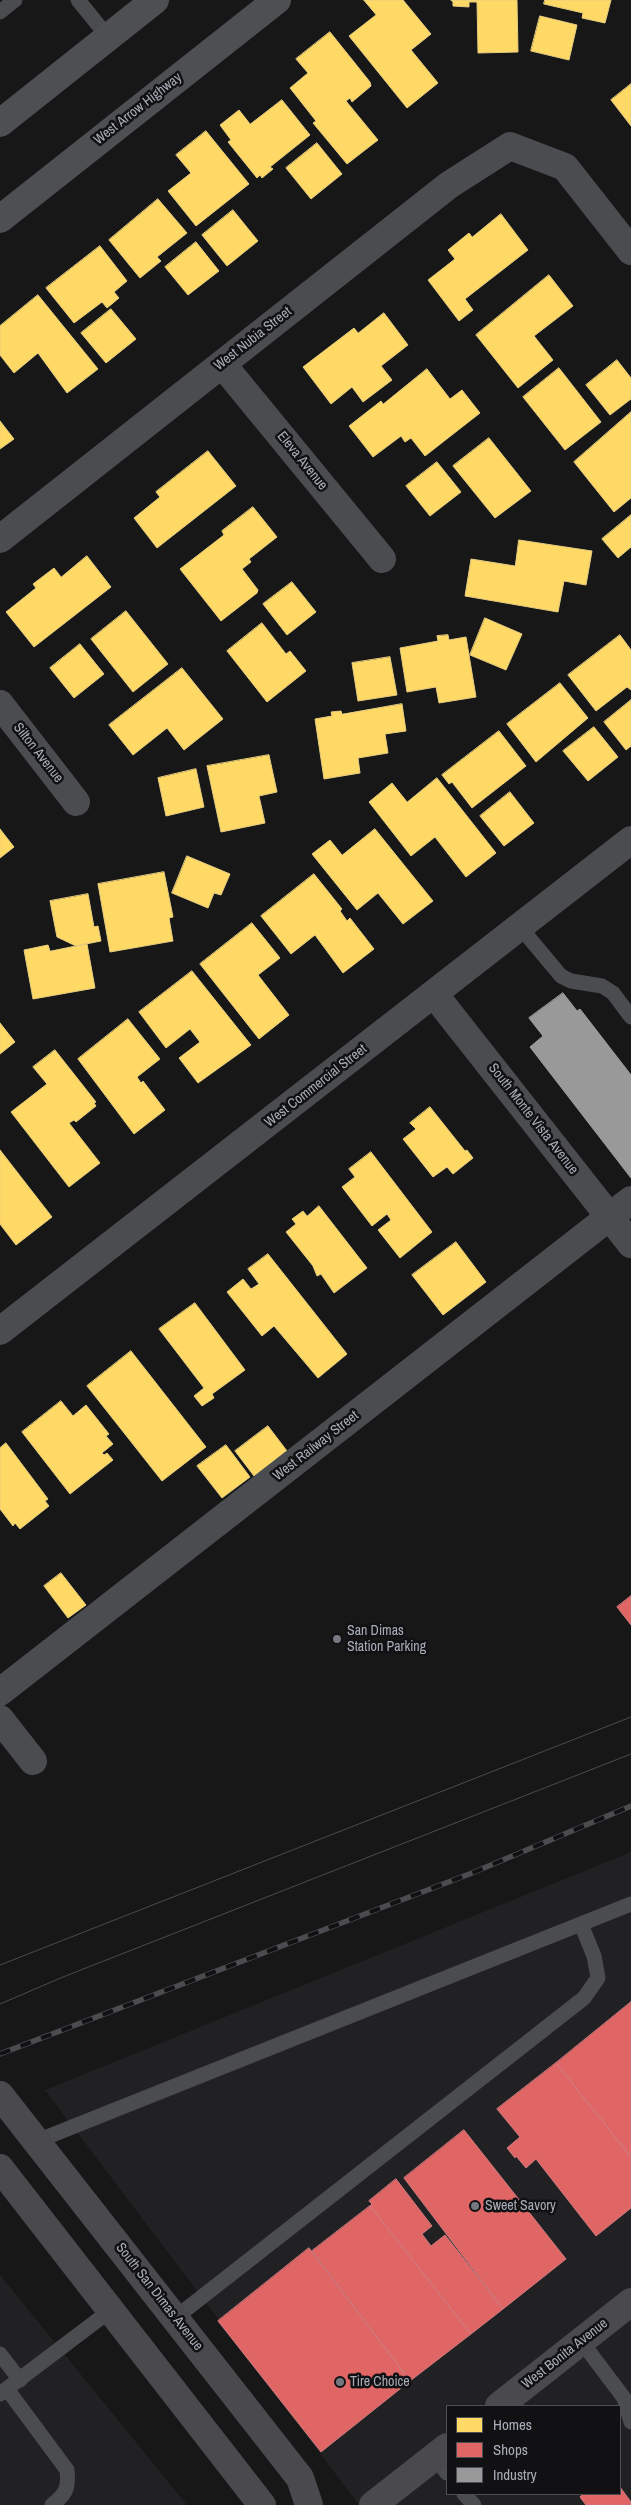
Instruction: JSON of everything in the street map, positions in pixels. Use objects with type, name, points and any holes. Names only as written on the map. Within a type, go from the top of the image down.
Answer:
[{"type":"main road","points":[[0,123],[155,0]]},
{"type":"main road","name":"West Arrow Highway","points":[[0,219],[277,0]]},
{"type":"street","name":"West Nubia Street","points":[[0,539],[449,185],[510,146],[565,167],[631,251]]},
{"type":"street","name":"Eleva Avenue","points":[[222,364],[382,559]]},
{"type":"street","name":"Silton Avenue","points":[[0,704],[76,802]]},
{"type":"street","name":"West Commercial Street","points":[[0,1331],[631,840]]},
{"type":"street","name":"South Monte Vista Avenue","points":[[434,994],[631,1244]]},
{"type":"street","name":"West Railway Street","points":[[0,1692],[631,1200]]},
{"type":"street","points":[[0,1718],[34,1761]]},
{"type":"street","name":"South San Dimas Avenue","points":[[0,2094],[300,2478],[309,2505]]},
{"type":"street","points":[[0,2168],[262,2505]]},
{"type":"street","name":"West Bonita Avenue","points":[[499,2405],[631,2302]]},
{"type":"street","points":[[374,2505],[443,2459]]},
{"type":"lane","points":[[0,12],[16,0]]},
{"type":"lane","points":[[78,0],[108,37]]},
{"type":"lane","points":[[520,927],[561,976],[571,981],[602,986],[613,993],[631,1018]]},
{"type":"lane","points":[[37,2141],[631,1904]]},
{"type":"lane","points":[[175,2318],[584,1998],[598,1978],[594,1956],[581,1924]]},
{"type":"lane","points":[[52,2505],[63,2497],[68,2482],[67,2470],[4,2392],[111,2310]]},
{"type":"lane","points":[[581,2341],[624,2398],[631,2422]]},
{"type":"lane","points":[[0,2354],[20,2380]]},
{"type":"lane","points":[[465,2495],[474,2505]]},
{"type":"shaded area","points":[[631,1852],[631,2505],[359,2505],[45,2090]]},
{"type":"shaded area","points":[[0,2275],[187,2505],[0,2505]]},
{"type":"building: Homes","points":[[364,0],[403,0],[431,34],[411,50],[438,83],[407,108],[349,36],[376,15]]},
{"type":"building: Homes","points":[[451,0],[517,0],[518,52],[478,53],[477,2],[469,2],[469,7],[453,6]]},
{"type":"building: Homes","points":[[545,0],[611,0],[605,23],[582,18],[583,13],[544,4]]},
{"type":"building: Homes","points":[[540,16],[577,25],[569,60],[531,51]]},
{"type":"building: Homes","points":[[330,32],[370,82],[371,86],[352,102],[350,98],[346,101],[378,140],[347,164],[313,123],[316,121],[290,88],[308,73],[296,59]]},
{"type":"building: Homes","points":[[631,84],[631,126],[611,100]]},
{"type":"building: Homes","points":[[282,100],[310,135],[270,167],[273,169],[262,178],[260,175],[257,178],[228,142],[231,140],[220,125],[239,110],[250,124]]},
{"type":"building: Homes","points":[[206,131],[249,184],[196,226],[168,191],[191,173],[176,155]]},
{"type":"building: Homes","points":[[317,143],[342,174],[311,199],[286,168]]},
{"type":"building: Homes","points":[[158,199],[187,233],[157,257],[161,261],[140,278],[109,240]]},
{"type":"building: Homes","points":[[233,210],[258,241],[227,266],[202,235]]},
{"type":"building: Homes","points":[[501,214],[528,250],[465,299],[473,310],[459,321],[428,280],[455,259],[448,250],[469,233],[472,237]]},
{"type":"building: Homes","points":[[196,242],[219,271],[188,295],[165,267]]},
{"type":"building: Homes","points":[[100,246],[127,281],[114,292],[119,298],[107,308],[102,302],[74,323],[46,288]]},
{"type":"building: Homes","points":[[549,275],[573,306],[534,336],[553,360],[518,388],[476,335]]},
{"type":"building: Homes","points":[[38,295],[98,369],[67,393],[38,353],[14,373],[0,355],[0,326]]},
{"type":"building: Homes","points":[[111,309],[136,339],[106,363],[81,333]]},
{"type":"building: Homes","points":[[384,313],[408,345],[381,366],[392,380],[363,402],[352,387],[331,404],[303,367],[354,328],[358,333]]},
{"type":"building: Homes","points":[[617,360],[631,378],[631,399],[610,415],[586,385]]},
{"type":"building: Homes","points":[[559,368],[601,422],[565,450],[523,397]]},
{"type":"building: Homes","points":[[427,369],[450,399],[462,390],[480,413],[425,456],[411,438],[405,442],[401,436],[373,457],[349,426],[381,401],[383,404]]},
{"type":"building: Homes","points":[[631,412],[631,498],[614,512],[574,462]]},
{"type":"building: Homes","points":[[0,421],[14,439],[0,449]]},
{"type":"building: Homes","points":[[489,438],[531,491],[495,518],[453,466]]},
{"type":"building: Homes","points":[[208,451],[236,486],[157,548],[134,518],[160,497],[156,492]]},
{"type":"building: Homes","points":[[437,462],[461,492],[430,516],[406,486]]},
{"type":"building: Homes","points":[[253,507],[277,537],[249,559],[251,562],[242,569],[258,590],[257,593],[221,621],[180,569],[224,535],[222,531]]},
{"type":"building: Homes","points":[[631,515],[631,547],[618,558],[602,539]]},
{"type":"building: Homes","points":[[519,540],[592,551],[586,585],[564,581],[558,612],[465,596],[471,559],[515,566]]},
{"type":"building: Homes","points":[[87,556],[111,587],[34,647],[6,612],[36,588],[33,584],[54,568],[61,577]]},
{"type":"building: Homes","points":[[292,582],[316,612],[287,635],[263,604]]},
{"type":"building: Homes","points":[[126,611],[168,664],[133,692],[91,639]]},
{"type":"building: Homes","points":[[485,618],[522,634],[506,670],[470,655]]},
{"type":"building: Homes","points":[[262,623],[286,654],[290,651],[306,671],[267,702],[227,651]]},
{"type":"building: Homes","points":[[448,635],[449,640],[466,637],[476,697],[439,703],[436,687],[407,692],[400,648],[438,641],[437,636]]},
{"type":"building: Homes","points":[[620,635],[631,650],[631,690],[627,687],[596,711],[568,675]]},
{"type":"building: Homes","points":[[80,644],[104,674],[74,698],[50,668]]},
{"type":"building: Homes","points":[[390,657],[397,695],[358,701],[352,663]]},
{"type":"building: Homes","points":[[182,668],[223,719],[184,750],[167,728],[133,755],[109,725]]},
{"type":"building: Homes","points":[[560,683],[588,718],[536,762],[507,724]]},
{"type":"building: Homes","points":[[631,700],[631,746],[626,750],[604,722]]},
{"type":"building: Homes","points":[[402,704],[406,731],[385,734],[388,753],[358,758],[360,773],[324,779],[315,719],[332,716],[331,712],[341,711],[342,714]]},
{"type":"building: Homes","points":[[594,727],[618,757],[588,781],[563,751]]},
{"type":"building: Homes","points":[[499,731],[526,766],[472,808],[452,782],[449,784],[442,775]]},
{"type":"building: Homes","points":[[269,755],[277,792],[259,796],[265,823],[221,832],[207,766]]},
{"type":"building: Homes","points":[[196,769],[204,807],[166,816],[158,778]]},
{"type":"building: Homes","points":[[437,778],[496,853],[466,877],[435,837],[411,856],[369,802],[392,783],[407,802]]},
{"type":"building: Homes","points":[[510,792],[534,823],[504,846],[480,816]]},
{"type":"building: Homes","points":[[0,829],[14,847],[0,858]]},
{"type":"building: Homes","points":[[375,829],[433,901],[403,924],[378,893],[357,910],[312,854],[330,840],[342,855]]},
{"type":"building: Homes","points":[[187,856],[230,874],[221,895],[214,893],[208,908],[172,893]]},
{"type":"building: Homes","points":[[164,872],[173,917],[169,918],[173,941],[110,952],[98,884]]},
{"type":"building: Homes","points":[[314,874],[342,909],[340,911],[347,921],[350,918],[374,949],[343,973],[315,935],[291,954],[261,916]]},
{"type":"building: Homes","points":[[88,894],[94,927],[98,926],[101,941],[76,946],[57,937],[50,901]]},
{"type":"building: Homes","points":[[252,923],[280,958],[258,975],[289,1015],[259,1039],[200,964]]},
{"type":"building: Homes","points":[[87,944],[95,988],[33,999],[24,950],[48,945],[50,951]]},
{"type":"building: Homes","points":[[192,971],[251,1045],[198,1083],[179,1058],[200,1042],[190,1029],[166,1048],[139,1012]]},
{"type":"building: Homes","points":[[128,1019],[160,1059],[137,1077],[141,1083],[143,1081],[165,1110],[134,1134],[78,1059]]},
{"type":"building: Homes","points":[[0,1023],[15,1042],[0,1054]]},
{"type":"building: Homes","points":[[55,1050],[96,1102],[94,1103],[96,1106],[76,1122],[74,1120],[69,1123],[100,1163],[69,1187],[11,1112],[47,1084],[33,1067]]},
{"type":"building: Homes","points":[[430,1107],[465,1151],[467,1150],[473,1158],[453,1174],[447,1167],[433,1177],[403,1139],[416,1129],[410,1123]]},
{"type":"building: Homes","points":[[0,1150],[52,1217],[16,1245],[0,1224]]},
{"type":"building: Homes","points":[[371,1152],[432,1232],[400,1258],[378,1230],[391,1220],[387,1214],[372,1226],[342,1187],[355,1177],[349,1169]]},
{"type":"building: Homes","points":[[319,1206],[367,1268],[334,1293],[321,1274],[317,1276],[313,1266],[286,1232],[296,1224],[292,1219],[303,1211],[307,1216]]},
{"type":"building: Homes","points":[[456,1242],[486,1282],[443,1315],[412,1275]]},
{"type":"building: Homes","points":[[268,1254],[347,1354],[318,1378],[274,1326],[262,1336],[227,1292],[243,1279],[251,1289],[259,1284],[248,1269]]},
{"type":"building: Homes","points":[[195,1303],[245,1370],[212,1394],[214,1398],[202,1406],[194,1396],[204,1388],[159,1329]]},
{"type":"building: Homes","points":[[131,1351],[206,1447],[162,1481],[87,1386]]},
{"type":"building: Homes","points":[[61,1401],[73,1416],[86,1405],[109,1434],[106,1436],[113,1444],[102,1453],[104,1455],[107,1453],[113,1460],[70,1494],[22,1432]]},
{"type":"building: Homes","points":[[268,1426],[287,1451],[254,1476],[235,1451]]},
{"type":"building: Homes","points":[[6,1443],[48,1499],[45,1501],[49,1506],[20,1529],[15,1523],[13,1526],[0,1509],[0,1448]]},
{"type":"building: Homes","points":[[226,1445],[250,1477],[222,1498],[197,1466]]},
{"type":"building: Homes","points":[[61,1573],[86,1605],[68,1618],[44,1586]]},
{"type":"building: Shops","points":[[631,1596],[631,1625],[617,1607]]},
{"type":"building: Shops","points":[[631,2002],[631,2157],[556,2063]]},
{"type":"building: Shops","points":[[556,2063],[631,2157],[631,2208],[596,2236],[536,2159],[526,2168],[507,2148],[520,2137],[497,2109]]},
{"type":"building: Shops","name":"Sweet Savory","points":[[464,2130],[566,2259],[503,2309],[404,2178]]},
{"type":"building: Shops","points":[[396,2179],[432,2226],[422,2234],[431,2246],[445,2235],[503,2309],[471,2334],[370,2206],[372,2204],[369,2201]]},
{"type":"building: Shops","points":[[370,2206],[471,2334],[410,2381],[312,2251]]},
{"type":"building: Shops","points":[[309,2248],[410,2381],[321,2452],[218,2321]]},
{"type":"building: Shops","points":[[621,2488],[631,2502],[631,2505],[586,2505],[580,2497],[582,2495],[621,2495]]},
{"type":"building: Industry","points":[[563,993],[577,1011],[580,1009],[631,1075],[631,1178],[530,1047],[543,1036],[529,1018]]},
{"type":"tram line","points":[[0,1965],[631,1717]]},
{"type":"tram line","points":[[0,2004],[63,1977],[631,1754]]},
{"type":"railway","points":[[0,2054],[472,1873],[631,1806]]},
{"type":"place","name":"San Dimas Station Parking","points":[[337,1639]]},
{"type":"place","name":"Sweet Savory","points":[[475,2206]]},
{"type":"place","name":"Tire Choice","points":[[340,2382]]}]
